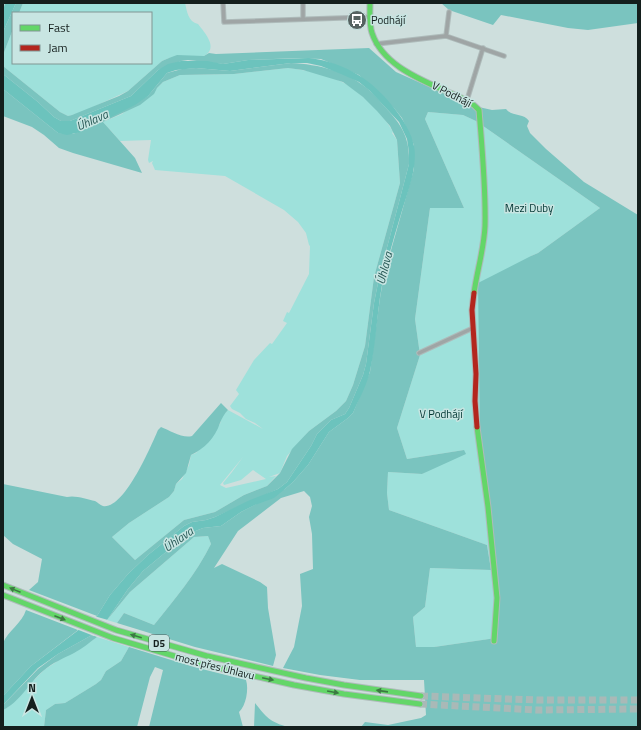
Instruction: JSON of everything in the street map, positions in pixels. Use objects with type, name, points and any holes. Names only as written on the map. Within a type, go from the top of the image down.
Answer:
[{"type":"main road","name":"V Podhájí","points":[[370,3],[372,34],[376,44],[385,56],[397,65],[458,97],[475,104],[480,114],[485,221],[483,248],[477,273],[472,310],[476,374],[476,428],[488,507],[497,598],[494,641]]},
{"type":"main road","name":"most přes Úhlavu","points":[[3,585],[116,630],[206,656],[296,677],[421,696]]},
{"type":"main road","name":"most přes Úhlavu","points":[[3,595],[120,640],[205,664],[294,685],[357,696],[420,704]]},
{"type":"street","points":[[223,3],[224,22],[370,17]]},
{"type":"street","points":[[303,3],[303,19]]},
{"type":"street","points":[[446,36],[449,12]]},
{"type":"street","points":[[376,44],[446,36],[504,56]]},
{"type":"street","points":[[467,100],[483,48]]},
{"type":"street","points":[[419,353],[473,328]]},
{"type":"green space","points":[[23,3],[185,3],[190,19],[198,24],[207,36],[211,45],[208,53],[204,56],[169,58],[162,61],[128,91],[80,113],[68,116],[60,112],[3,66],[3,55],[12,32],[12,64],[152,64],[152,12],[19,12]]},
{"type":"green space","points":[[288,68],[323,75],[336,79],[349,86],[371,104],[384,118],[393,132],[392,133],[397,140],[400,183],[374,277],[365,346],[353,385],[346,401],[336,411],[309,431],[287,456],[280,473],[269,477],[276,476],[267,486],[244,495],[215,512],[184,520],[135,560],[112,537],[129,523],[169,497],[174,491],[176,484],[182,479],[189,465],[191,455],[196,453],[220,424],[222,416],[228,410],[263,429],[246,419],[230,406],[239,394],[236,390],[254,360],[270,343],[272,344],[287,323],[283,321],[287,312],[289,313],[309,274],[310,246],[306,233],[298,222],[284,210],[225,176],[155,170],[152,163],[153,161],[149,163],[148,160],[151,140],[120,141],[103,122],[122,114],[163,82],[180,75],[234,74]],"holes":[[[243,457],[223,483],[224,485],[241,480],[253,470],[266,479],[226,488],[220,485]]]},
{"type":"green space","name":"V Podhájí","points":[[428,112],[463,115],[476,121],[600,208],[538,253],[531,256],[480,433],[494,542],[497,586],[496,638],[434,647],[416,647],[413,617],[425,607],[430,568],[491,570],[487,545],[389,510],[387,493],[388,472],[422,474],[464,450],[407,459],[397,428],[420,355],[415,319],[430,208],[464,208],[425,119]]},
{"type":"green space","points":[[208,536],[211,544],[199,566],[154,625],[124,613],[117,623],[107,620],[130,592],[194,537]]},
{"type":"green space","points":[[97,637],[129,647],[121,661],[106,671],[101,680],[96,684],[65,703],[55,704],[46,710],[44,727],[3,727],[3,710],[8,707],[44,670]]},
{"type":"shaded area","points":[[16,3],[23,3],[19,12],[12,12],[12,32],[3,55],[3,32]]},
{"type":"shaded area","points":[[441,3],[638,3],[638,23],[588,30],[568,28],[501,15],[493,25],[449,10]]},
{"type":"shaded area","points":[[369,48],[396,72],[470,105],[492,110],[506,109],[511,113],[524,117],[529,121],[527,126],[530,133],[584,182],[638,215],[638,727],[361,727],[365,722],[388,725],[421,718],[426,715],[424,680],[360,680],[320,675],[283,668],[294,647],[302,606],[300,574],[313,569],[312,534],[309,517],[312,506],[310,497],[304,491],[281,498],[238,531],[214,568],[222,564],[260,582],[267,587],[268,608],[276,655],[273,666],[195,647],[117,623],[124,613],[154,625],[199,566],[211,544],[208,536],[194,537],[130,592],[107,620],[128,589],[143,571],[188,534],[203,528],[221,526],[241,512],[285,489],[308,465],[329,432],[353,413],[370,372],[384,275],[414,169],[414,145],[402,118],[394,108],[359,75],[321,59],[299,58],[248,60],[223,64],[188,60],[181,61],[158,70],[131,96],[70,121],[61,121],[54,117],[3,74],[3,66],[60,112],[68,116],[128,91],[162,61],[169,58],[177,55],[204,56],[209,53],[216,54]],"holes":[[[428,112],[463,115],[476,121],[600,208],[538,253],[478,283],[480,433],[494,542],[497,586],[496,638],[434,647],[416,647],[413,617],[425,607],[430,568],[491,570],[487,545],[389,510],[387,493],[388,472],[422,474],[466,454],[464,450],[407,459],[397,428],[420,355],[415,319],[430,208],[464,208],[425,119]]]},
{"type":"shaded area","points":[[291,63],[323,67],[343,74],[362,84],[396,120],[404,132],[408,147],[409,164],[379,278],[374,303],[366,364],[349,408],[345,414],[331,420],[317,434],[311,446],[287,482],[278,489],[215,517],[192,522],[184,526],[148,555],[128,574],[110,595],[97,616],[29,590],[38,582],[42,559],[13,544],[3,535],[3,484],[67,497],[74,496],[95,501],[103,506],[111,505],[128,488],[136,476],[158,430],[161,427],[180,435],[188,437],[192,436],[221,403],[228,410],[223,416],[212,438],[205,446],[191,455],[186,473],[176,484],[174,491],[169,497],[129,523],[112,537],[135,560],[184,520],[215,512],[244,495],[267,486],[280,473],[292,449],[309,431],[336,411],[346,401],[353,385],[365,346],[374,277],[400,183],[397,140],[390,126],[363,97],[343,82],[303,70],[288,68],[234,74],[180,75],[163,82],[154,94],[140,105],[103,122],[135,158],[142,173],[59,148],[32,127],[3,116],[3,89],[58,133],[73,134],[93,126],[148,96],[167,73],[182,69],[196,68],[230,71]]},
{"type":"shaded area","points":[[26,610],[78,630],[31,666],[3,696],[3,643],[24,615]]},
{"type":"shaded area","points":[[92,635],[97,637],[77,651],[47,668],[9,707],[3,710],[3,705],[38,669],[58,654]]},
{"type":"shaded area","points":[[129,647],[194,667],[246,680],[246,697],[239,712],[243,727],[149,727],[163,670],[155,667],[150,677],[137,727],[44,727],[46,710],[55,704],[65,703],[96,684],[101,680],[106,671],[121,661]]},
{"type":"shaded area","points":[[255,703],[269,718],[288,727],[254,727]]},
{"type":"water","points":[[5,3],[16,3],[3,32],[3,11]]},
{"type":"water","name":"Úhlava","points":[[309,58],[342,66],[368,81],[385,97],[400,116],[411,137],[415,154],[411,180],[384,275],[369,376],[353,413],[329,432],[308,465],[285,489],[274,498],[241,512],[221,526],[203,528],[188,534],[143,571],[128,589],[107,620],[92,635],[58,654],[38,668],[3,705],[3,696],[31,666],[97,616],[110,595],[128,574],[148,555],[184,526],[192,522],[215,517],[250,500],[278,489],[287,482],[311,446],[317,434],[331,420],[345,414],[363,375],[366,364],[374,303],[379,278],[409,164],[409,152],[407,139],[399,122],[370,91],[359,82],[341,74],[321,66],[307,63],[291,63],[230,71],[196,68],[176,70],[167,73],[148,96],[135,105],[81,132],[67,135],[58,133],[3,89],[3,74],[54,117],[61,121],[70,121],[131,96],[158,70],[168,64],[181,61],[207,61],[223,64],[248,60]]},
{"type":"pier","points":[[94,616],[108,620],[94,636],[76,629]]},
{"type":"tunnel","points":[[421,696],[537,700],[638,700]]},
{"type":"tunnel","points":[[420,704],[537,710],[638,709]]},
{"type":"traffic: fast","points":[[370,3],[370,22],[372,33],[377,45],[394,63],[416,77],[466,100],[479,110],[484,183],[485,226],[474,293]]},
{"type":"traffic: fast","points":[[477,427],[488,507],[497,598],[494,641]]},
{"type":"traffic: fast","points":[[3,585],[116,630],[207,656],[306,678],[421,696]]},
{"type":"traffic: fast","points":[[3,595],[113,638],[205,665],[294,685],[344,694],[420,704]]},
{"type":"traffic: jam","points":[[474,293],[472,310],[476,374],[475,401],[477,427]]},
{"type":"place","name":"Podhájí","points":[[357,20]]},
{"type":"park label","name":"Mezi Duby","points":[[529,208]]}]
